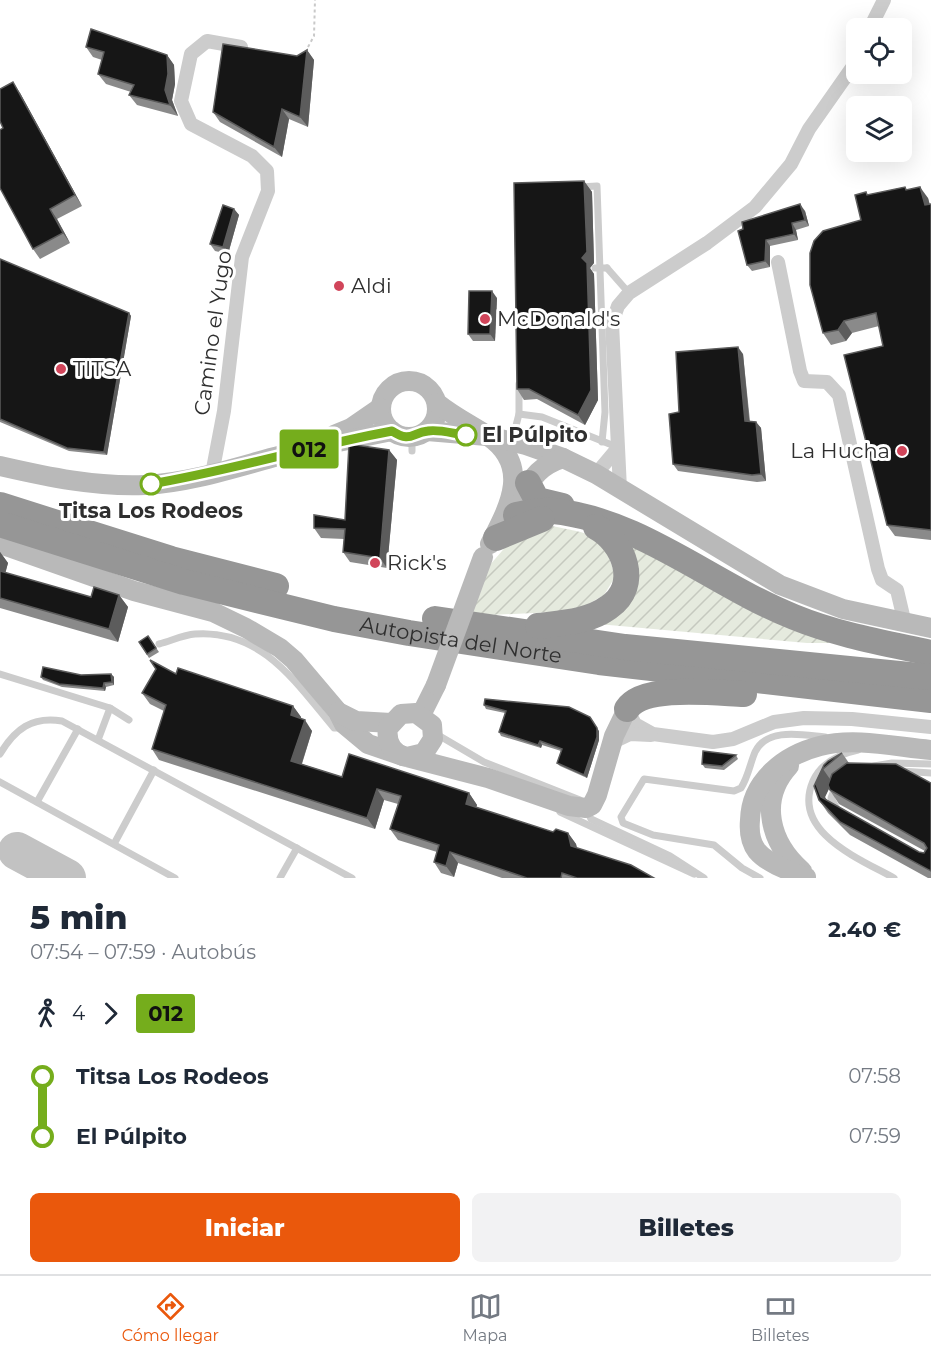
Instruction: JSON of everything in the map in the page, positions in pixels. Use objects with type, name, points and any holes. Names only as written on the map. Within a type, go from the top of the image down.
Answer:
[{"type":"highway","points":[[528,483],[537,500],[610,518],[643,534],[655,545]]},
{"type":"highway","name":"Autopista del Norte","points":[[0,505],[171,559],[311,596],[395,613],[625,647],[931,677]]},
{"type":"highway","points":[[497,536],[550,511],[586,516],[655,545],[792,616],[838,633],[931,653]]},
{"type":"highway","points":[[497,536],[542,519],[568,519],[591,525],[609,533],[622,551],[627,572],[623,590],[611,606],[587,619],[509,631]]},
{"type":"highway","name":"Autopista del Norte","points":[[0,524],[184,582],[334,619],[501,648],[866,694],[931,700]]},
{"type":"highway","points":[[627,709],[636,699],[660,693],[826,698],[866,694]]},
{"type":"main road","points":[[392,431],[382,417],[380,408],[387,390],[403,381],[411,380],[427,387],[437,403],[469,427],[487,436],[519,443],[563,458],[596,474],[780,585],[843,609],[931,628]]},
{"type":"main road","points":[[417,440],[436,418],[437,403]]},
{"type":"main road","points":[[303,450],[351,428],[380,408]]},
{"type":"main road","points":[[0,466],[61,480],[102,485],[147,485],[212,474],[303,450],[392,431],[417,440],[487,436],[506,453],[513,465],[514,486],[497,536],[436,685],[426,720],[433,739],[428,750],[420,756],[405,757],[390,745],[387,734],[391,723],[406,712],[426,720]]},
{"type":"main road","points":[[519,443],[528,483]]},
{"type":"main road","points":[[497,536],[528,483],[539,469],[563,458]]},
{"type":"main road","points":[[0,544],[134,591],[213,612],[246,628],[280,648],[294,660],[350,729],[377,749],[488,778],[569,806],[586,808],[591,805],[597,795],[611,743],[627,709]]},
{"type":"main road","points":[[338,712],[356,721],[391,723]]},
{"type":"main road","points":[[807,878],[780,846],[770,814],[773,793],[780,778],[796,759],[801,754],[838,743],[931,750]]},
{"type":"street","points":[[875,18],[884,0]]},
{"type":"street","name":"Camino el Yugo","points":[[212,474],[224,411],[242,257],[268,191],[267,171],[252,156],[191,124],[181,100],[191,54],[207,41],[251,48]]},
{"type":"street","points":[[620,489],[612,323],[618,306],[629,293],[707,243],[755,207],[791,164],[810,129],[846,77]]},
{"type":"street","points":[[778,262],[800,371],[804,381],[827,382],[839,395],[878,569],[882,580],[897,590],[905,624]]},
{"type":"street","points":[[596,474],[617,448]]},
{"type":"street","points":[[627,709],[635,724],[653,734]]},
{"type":"street","points":[[611,743],[630,734],[653,734],[722,742],[774,722],[823,717],[931,727]]},
{"type":"lane","points":[[574,187],[597,186],[604,412],[602,442]]},
{"type":"lane","points":[[595,268],[607,268],[629,293]]},
{"type":"lane","points":[[519,378],[519,443]]},
{"type":"lane","points":[[519,414],[542,417],[617,448]]},
{"type":"lane","points":[[159,644],[192,634],[237,637],[284,668],[334,728],[350,729]]},
{"type":"lane","points":[[0,674],[110,708],[129,720]]},
{"type":"lane","points":[[98,740],[110,708]]},
{"type":"lane","points":[[0,754],[11,736],[23,726],[50,719],[78,729],[352,878]]},
{"type":"lane","points":[[426,720],[442,740],[484,762],[570,795],[586,808],[591,819],[682,862],[704,878]]},
{"type":"lane","points":[[37,802],[78,729]]},
{"type":"lane","points":[[760,878],[742,868],[714,845],[654,835],[623,823],[621,819],[644,779],[734,791],[744,783],[757,748],[775,736],[825,737],[866,744]]},
{"type":"lane","points":[[894,878],[847,852],[826,836],[813,818],[809,796],[817,773],[837,757],[859,750],[906,748]]},
{"type":"lane","points":[[931,764],[892,763],[870,770],[931,773]]},
{"type":"lane","points":[[114,844],[154,770]]},
{"type":"lane","points":[[840,778],[831,794],[831,801],[835,808],[844,814]]},
{"type":"lane","points":[[0,782],[175,878]]},
{"type":"lane","points":[[542,797],[560,812],[704,878]]},
{"type":"lane","points":[[650,846],[654,835]]},
{"type":"lane","points":[[280,878],[297,848]]},
{"type":"path","points":[[308,47],[314,36],[315,0]]},
{"type":"shaded area","points":[[552,526],[587,534],[601,543],[611,562],[615,577],[604,595],[576,611],[470,616],[489,566],[508,544]]},
{"type":"shaded area","points":[[626,542],[843,643],[807,643],[598,624],[624,608]]},
{"type":"building","points":[[91,29],[167,55],[168,74],[165,90],[170,105],[129,95],[134,85],[98,74],[104,52],[86,47]]},
{"type":"building","points":[[223,44],[297,56],[307,50],[300,117],[282,109],[274,147],[213,112]]},
{"type":"building","points":[[13,82],[75,195],[50,209],[63,233],[33,249],[0,188],[0,130],[3,128],[0,121],[0,89]]},
{"type":"building","points":[[584,181],[587,252],[582,258],[587,263],[591,390],[578,415],[529,389],[517,389],[514,183]]},
{"type":"building","points":[[905,187],[906,190],[920,187],[925,205],[931,204],[931,530],[887,525],[844,355],[883,346],[876,313],[844,321],[838,330],[823,333],[810,285],[810,253],[814,241],[823,231],[861,220],[855,195],[866,192],[867,195]]},
{"type":"building","points":[[800,204],[805,220],[792,223],[794,234],[766,240],[765,261],[747,265],[738,231],[743,229],[742,222]]},
{"type":"building","points":[[223,205],[234,209],[223,247],[210,244]]},
{"type":"building","name":"TITSA","points":[[0,259],[129,313],[104,452],[67,448],[0,419]]},
{"type":"building","name":"McDonald's","points":[[469,291],[492,291],[490,334],[468,334]]},
{"type":"building","points":[[738,347],[745,421],[756,422],[761,474],[752,475],[673,464],[669,414],[679,412],[676,352]]},
{"type":"building","points":[[349,444],[389,450],[380,558],[343,552],[345,529],[314,528],[314,515],[345,520]]},
{"type":"building","points":[[0,571],[91,597],[94,587],[119,595],[109,629],[0,598]]},
{"type":"building","points":[[148,636],[156,648],[147,654],[139,642]]},
{"type":"building","points":[[150,660],[176,674],[178,668],[293,706],[291,715],[305,720],[291,761],[342,777],[349,754],[469,793],[466,804],[553,832],[556,829],[568,833],[571,846],[631,865],[654,878],[577,878],[562,873],[561,878],[527,878],[450,852],[446,866],[434,862],[439,845],[390,829],[401,796],[377,789],[367,818],[152,749],[166,705],[142,693],[156,669]]},
{"type":"building","points":[[43,667],[81,675],[111,674],[112,682],[104,683],[103,688],[59,684],[41,677]]},
{"type":"building","points":[[485,699],[569,707],[590,717],[597,728],[597,737],[584,775],[557,763],[562,749],[540,741],[538,745],[499,732],[506,711],[484,705]]},
{"type":"building","points":[[703,751],[736,755],[722,766],[702,764]]},
{"type":"building","points":[[842,753],[823,769],[816,784],[821,797],[924,853],[927,848],[924,843],[830,790],[828,785],[832,774],[847,763],[896,764],[931,783],[931,871],[840,822],[819,800],[814,786],[824,765]]},
{"type":"taxiway","points":[[17,851],[67,878]]},
{"type":"bus line","name":"012","points":[[151,484],[212,474],[303,450],[392,431],[405,437],[420,435],[427,431],[466,435]]},
{"type":"place","name":"Aldi","points":[[339,286]]},
{"type":"place","name":"McDonald's","points":[[485,319]]},
{"type":"place","name":"TITSA","points":[[61,369]]},
{"type":"place","name":"El Púlpito","points":[[466,435]]},
{"type":"place","name":"La Hucha","points":[[902,451]]},
{"type":"place","name":"Titsa Los Rodeos","points":[[151,484]]},
{"type":"place","name":"Rick's","points":[[375,563]]}]
